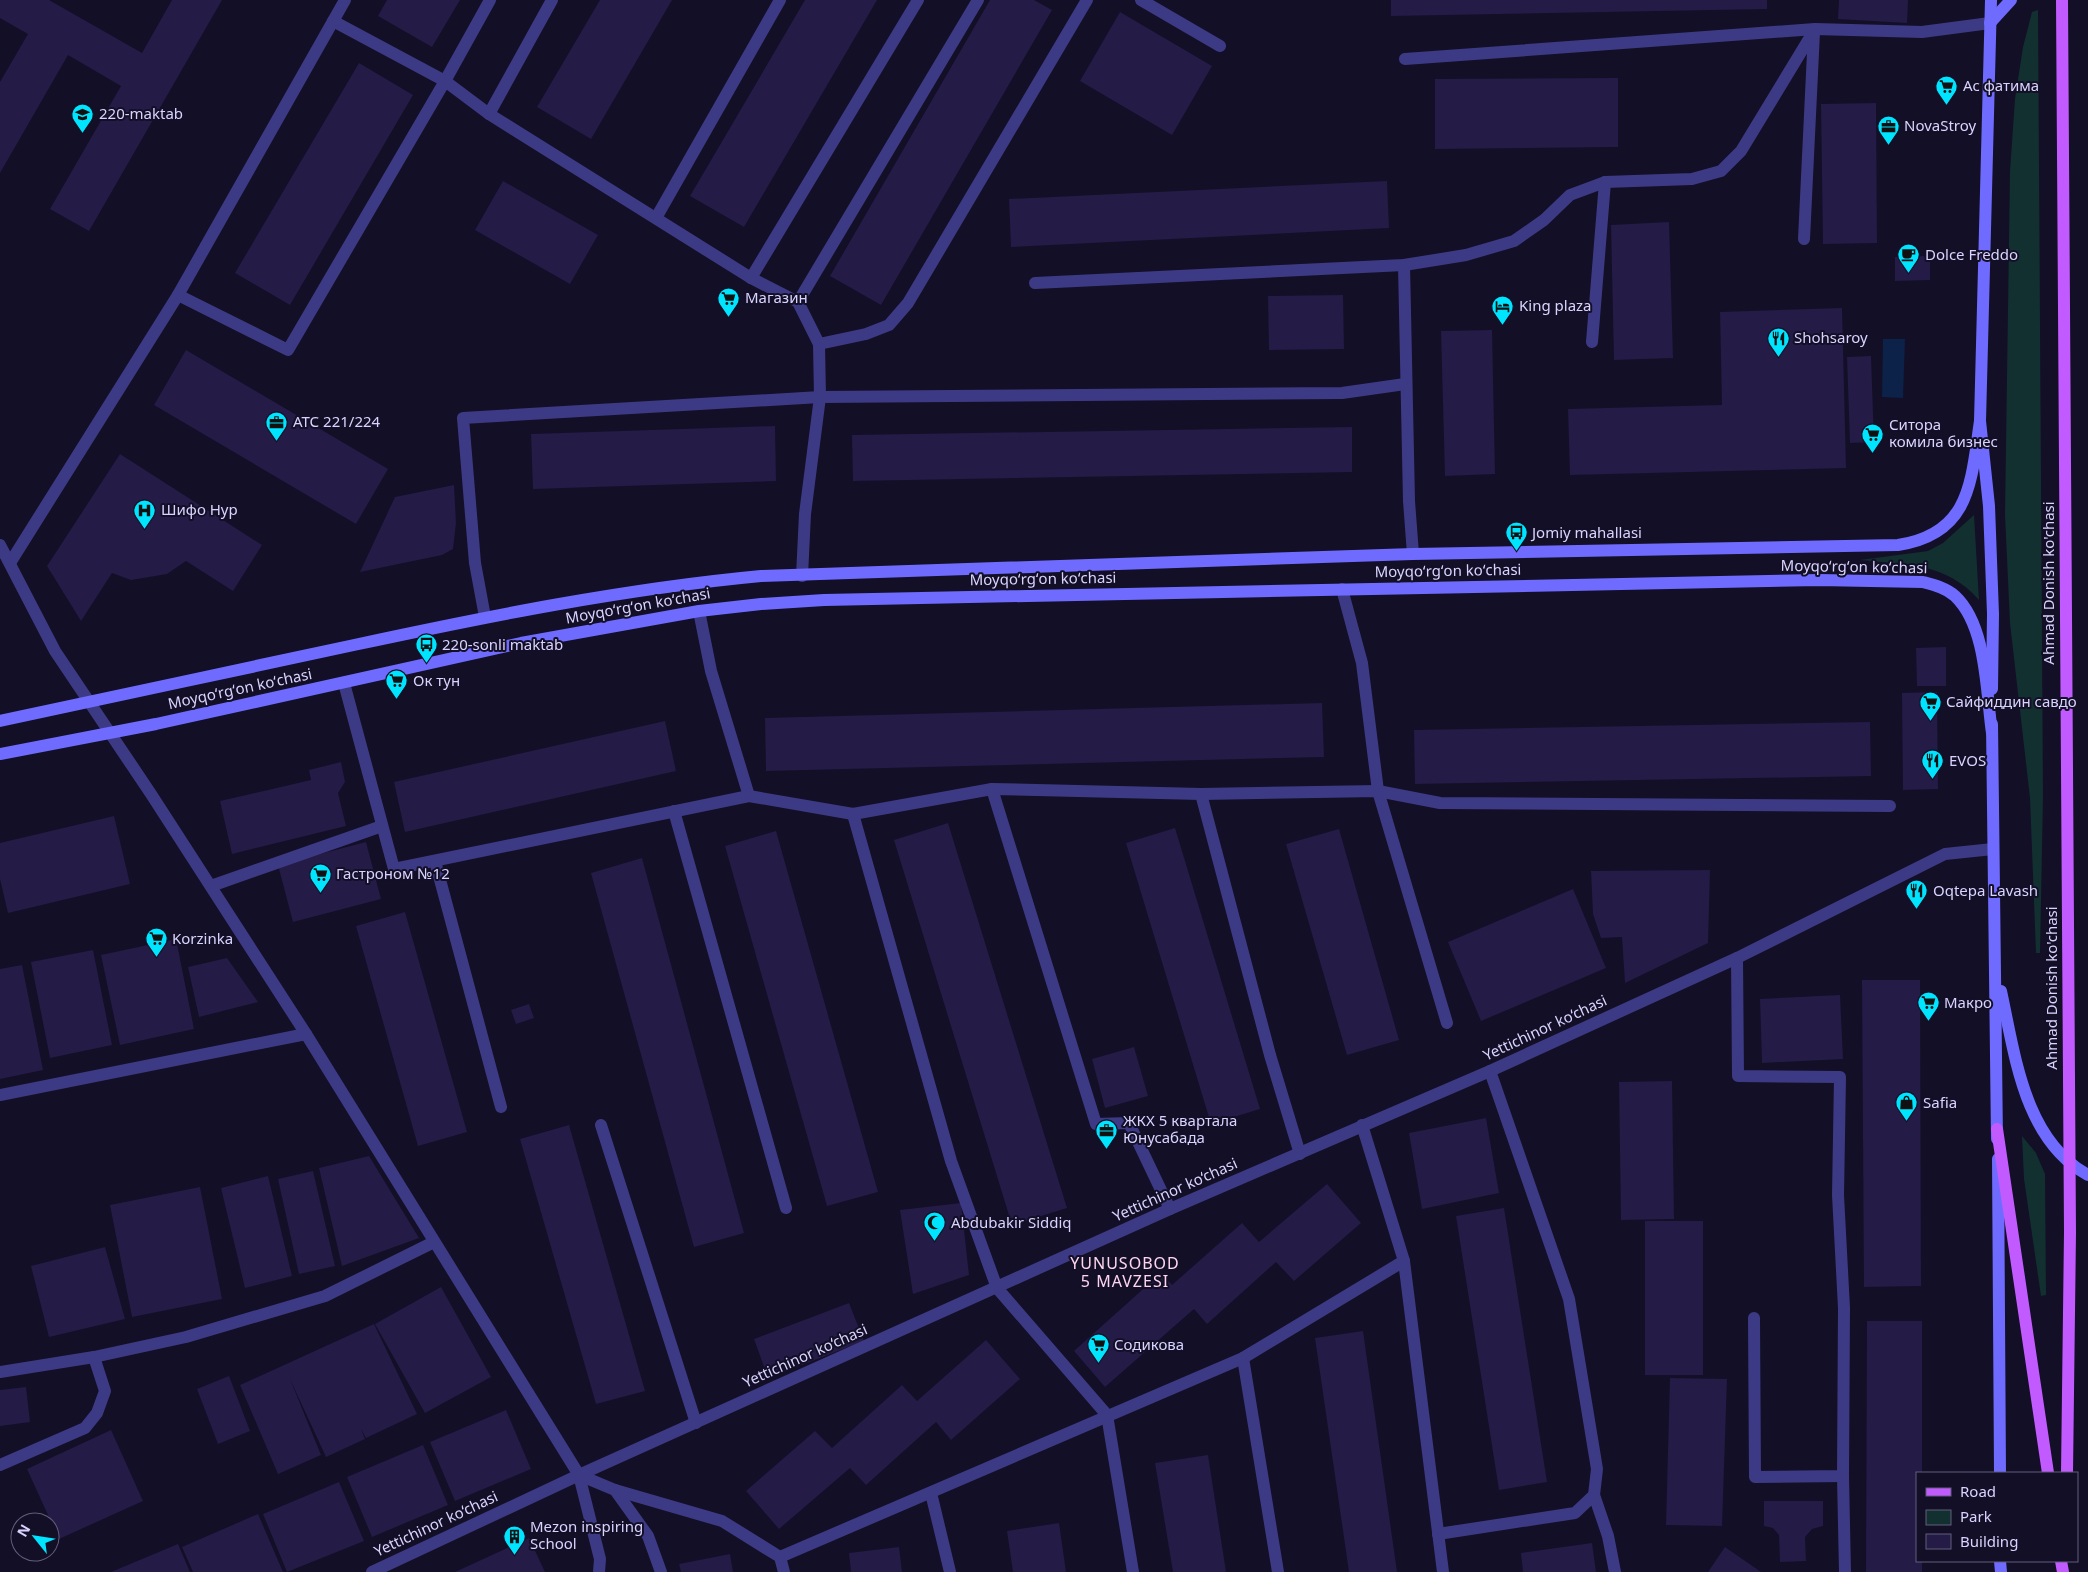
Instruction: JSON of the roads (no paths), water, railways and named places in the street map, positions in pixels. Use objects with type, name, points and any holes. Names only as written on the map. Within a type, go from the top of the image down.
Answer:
[{"type":"main road","points":[[1991,0],[1980,421],[1990,526],[1993,614],[1992,733],[2000,1472]]},
{"type":"main road","points":[[1990,23],[2011,0]]},
{"type":"main road","name":"Ahmad Donish ko'chasi","points":[[2062,0],[2070,1165],[2067,1472]]},
{"type":"main road","name":"Moyqoʻrgʻon koʻchasi","points":[[0,721],[485,617],[594,597],[694,582],[761,576],[1413,554],[1889,545],[1919,542],[1936,534],[1961,509],[1971,481],[1980,421]]},
{"type":"main road","name":"Moyqoʻrgʻon koʻchasi","points":[[0,754],[156,724],[521,643],[699,611],[761,604],[824,600],[1342,588],[1819,580],[1923,582],[1940,586],[1955,597],[1974,626],[1980,641],[1992,733]]},
{"type":"main road","points":[[1995,964],[2021,1079],[2028,1099],[2041,1126],[2070,1165],[2088,1175]]},
{"type":"main road","points":[[1997,1129],[2048,1472]]},
{"type":"street","points":[[10,563],[178,295],[345,0]]},
{"type":"street","points":[[178,295],[288,350],[490,0]]},
{"type":"street","points":[[489,114],[552,0]]},
{"type":"street","points":[[656,218],[780,0]]},
{"type":"street","points":[[751,278],[918,0]]},
{"type":"street","points":[[798,302],[978,0]]},
{"type":"street","points":[[819,344],[866,334],[889,325],[908,303],[1087,0]]},
{"type":"street","points":[[1141,0],[1220,46]]},
{"type":"street","points":[[333,21],[445,80],[489,114],[751,278],[798,302],[819,344],[820,397],[805,514],[802,576]]},
{"type":"street","points":[[1405,59],[1815,29],[1922,32],[1990,23]]},
{"type":"street","points":[[1036,284],[1404,265],[1466,256],[1514,241],[1544,220],[1570,195],[1605,182],[1692,179],[1721,171],[1741,151],[1815,29]]},
{"type":"street","points":[[1804,239],[1815,29]]},
{"type":"street","points":[[1592,342],[1605,182]]},
{"type":"street","points":[[1404,265],[1405,384],[1413,554]]},
{"type":"street","points":[[485,617],[475,562],[463,418],[820,397],[1342,393],[1405,384]]},
{"type":"street","points":[[0,546],[55,651],[306,1034],[578,1476],[600,1559],[599,1572]]},
{"type":"street","points":[[1342,588],[1362,663],[1378,791],[1447,1023]]},
{"type":"street","points":[[699,611],[711,671],[749,796]]},
{"type":"street","points":[[344,683],[394,869],[749,796],[853,814],[992,789],[1201,794],[1378,791],[1440,803],[1890,806]]},
{"type":"street","points":[[992,789],[1096,1124],[1129,1123],[1170,1209]]},
{"type":"street","points":[[1201,794],[1270,1055],[1300,1154]]},
{"type":"street","points":[[674,811],[786,1208]]},
{"type":"street","points":[[853,814],[951,1161],[997,1288],[1107,1415],[1132,1572]]},
{"type":"street","points":[[210,886],[382,826]]},
{"type":"street","name":"Yettichinor ko‘chasi","points":[[372,1572],[578,1476],[1170,1209],[1300,1154],[1362,1124],[1490,1071],[1736,958],[1945,854],[1993,849]]},
{"type":"street","points":[[435,861],[501,1107]]},
{"type":"street","points":[[1736,958],[1738,1076],[1840,1078],[1838,1196],[1844,1308],[1843,1476],[1845,1572]]},
{"type":"street","points":[[0,1095],[306,1034]]},
{"type":"street","points":[[1490,1071],[1570,1299],[1597,1469],[1594,1495],[1608,1536],[1615,1572]]},
{"type":"street","points":[[1362,1124],[1404,1261],[1443,1572]]},
{"type":"street","points":[[601,1125],[696,1423]]},
{"type":"street","points":[[0,1372],[94,1357],[186,1337],[325,1296],[434,1242]]},
{"type":"street","points":[[780,1557],[1242,1358],[1404,1261]]},
{"type":"street","points":[[1754,1318],[1755,1477],[1843,1476]]},
{"type":"street","points":[[0,1466],[85,1428],[97,1413],[105,1391],[94,1357]]},
{"type":"street","points":[[1242,1358],[1278,1572]]},
{"type":"street","points":[[578,1476],[615,1490],[722,1521],[780,1557],[784,1572]]},
{"type":"street","points":[[615,1490],[648,1536],[662,1572]]},
{"type":"street","points":[[931,1493],[950,1572]]},
{"type":"street","points":[[1438,1534],[1576,1513],[1594,1495]]},
{"type":"water","points":[[1883,339],[1905,339],[1903,398],[1882,397]]},
{"type":"place","name":"Ас фатима","points":[[1947,105]]},
{"type":"place","name":"220-maktab","points":[[83,133]]},
{"type":"place","name":"NovaStroy","points":[[1888,145]]},
{"type":"place","name":"Dolce Freddo","points":[[1909,274]]},
{"type":"place","name":"Магазин","points":[[729,317]]},
{"type":"place","name":"King plaza","points":[[1503,325]]},
{"type":"place","name":"Shohsaroy","points":[[1778,357]]},
{"type":"place","name":"АТС 221/224","points":[[277,441]]},
{"type":"place","name":"Ситора комила бизнес","points":[[1873,453]]},
{"type":"place","name":"Шифо Нур","points":[[145,529]]},
{"type":"place","name":"Jomiy mahallasi","points":[[1516,552]]},
{"type":"place","name":"220-sonli maktab","points":[[426,664]]},
{"type":"place","name":"Ок тун","points":[[397,700]]},
{"type":"place","name":"Сайфиддин савдо","points":[[1930,721]]},
{"type":"place","name":"EVOS","points":[[1933,780]]},
{"type":"place","name":"Гастроном №12","points":[[320,893]]},
{"type":"place","name":"Oqtepa Lavash","points":[[1917,910]]},
{"type":"place","name":"Korzinka","points":[[156,958]]},
{"type":"place","name":"Макро","points":[[1928,1022]]},
{"type":"place","name":"Safia","points":[[1907,1122]]},
{"type":"place","name":"ЖКХ 5 квартала Юнусабада","points":[[1107,1149]]},
{"type":"place","name":"Abdubakir Siddiq","points":[[935,1242]]},
{"type":"place","name":"Содикова","points":[[1098,1364]]},
{"type":"place","name":"Mezon inspiring School","points":[[514,1555]]},
{"type":"district","name":"YUNUSOBOD 5 MAVZESI","points":[[1125,1272]]}]
